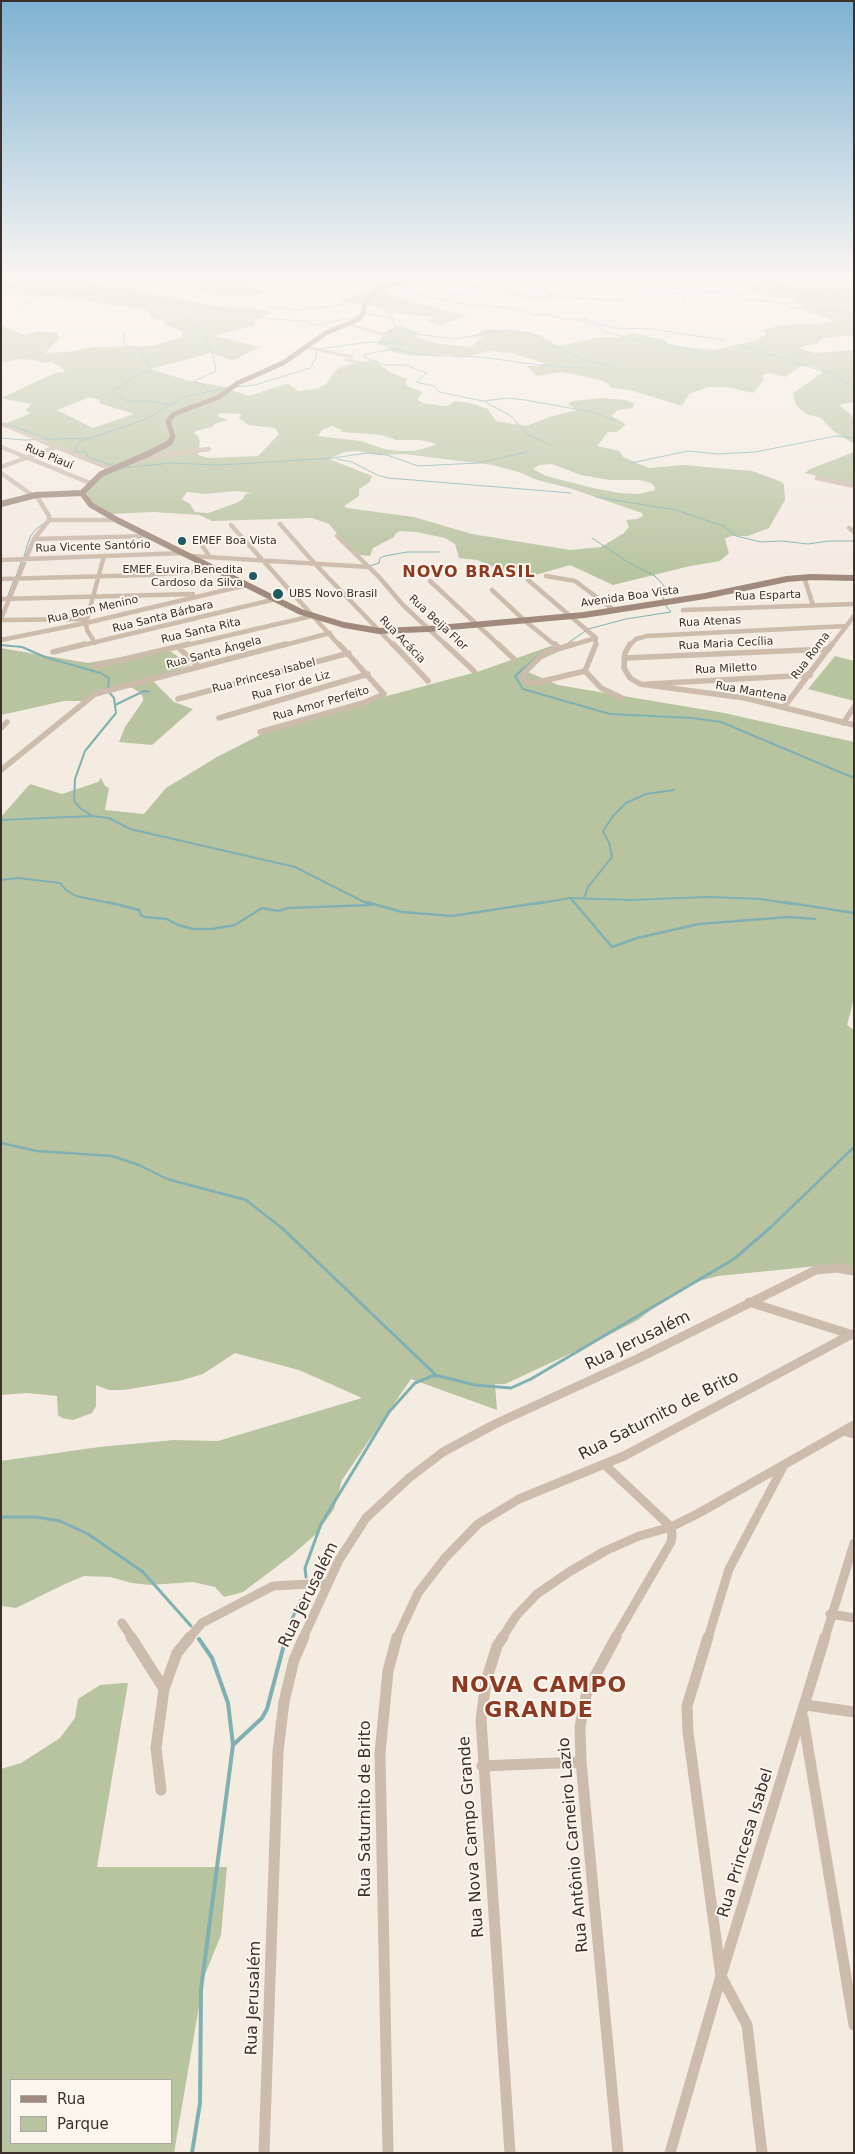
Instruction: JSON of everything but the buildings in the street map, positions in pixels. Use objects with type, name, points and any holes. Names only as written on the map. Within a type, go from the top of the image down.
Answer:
[{"type":"street","points":[[3,502],[34,495],[82,493],[90,482],[111,469],[162,448],[171,441],[173,437],[168,421],[171,416],[188,407],[219,397],[236,384],[248,379]]},
{"type":"street","points":[[1,424],[111,469]]},
{"type":"street","name":"Rua Piauí","points":[[1,447],[90,482]]},
{"type":"street","points":[[1,467],[56,447]]},
{"type":"street","points":[[137,459],[209,449]]},
{"type":"street","points":[[1,472],[34,495],[49,516],[49,520],[34,540],[1,620],[87,621]]},
{"type":"street","points":[[817,478],[854,486]]},
{"type":"street","name":"Avenida Boa Vista","points":[[82,493],[88,502],[117,520],[312,616],[344,625],[379,631],[428,629],[570,616],[705,596],[741,587],[804,577],[854,578]]},
{"type":"street","points":[[49,520],[117,520]]},
{"type":"street","name":"Rua Acácia","points":[[280,524],[316,565],[428,681]]},
{"type":"street","points":[[231,525],[312,616],[368,674]]},
{"type":"street","points":[[849,528],[854,532]]},
{"type":"street","points":[[34,540],[150,536]]},
{"type":"street","points":[[196,536],[209,556],[263,562],[369,568]]},
{"type":"street","name":"Rua Beija Flor","points":[[337,536],[428,629],[474,671]]},
{"type":"street","name":"Rua Vicente Santório","points":[[1,560],[188,554],[209,556]]},
{"type":"street","points":[[95,643],[88,630],[87,621],[97,576],[104,556]]},
{"type":"street","points":[[1,579],[147,576],[219,570]]},
{"type":"street","points":[[546,576],[575,581],[614,610]]},
{"type":"street","points":[[804,577],[813,605]]},
{"type":"street","points":[[528,580],[596,638]]},
{"type":"street","points":[[430,581],[514,659]]},
{"type":"street","name":"Rua Bom Menino","points":[[1,640],[247,584]]},
{"type":"street","points":[[492,590],[524,620],[559,648]]},
{"type":"street","points":[[1,600],[210,593]]},
{"type":"street","name":"Rua Santa Bárbara","points":[[53,652],[276,599]]},
{"type":"street","name":"Rua Esparta","points":[[683,610],[854,604]]},
{"type":"street","name":"Rua Santa Rita","points":[[95,666],[312,616]]},
{"type":"street","name":"Rua Roma","points":[[784,707],[854,616]]},
{"type":"street","name":"Rua Atenas","points":[[624,658],[631,643],[647,636],[846,626]]},
{"type":"street","name":"Rua Santa Ângela","points":[[1,770],[92,696],[330,633]]},
{"type":"street","points":[[585,671],[546,681],[532,682],[524,680],[524,674],[541,655],[596,638]]},
{"type":"street","points":[[585,671],[596,643],[596,638]]},
{"type":"street","points":[[178,647],[199,667]]},
{"type":"street","name":"Rua Maria Cecília","points":[[624,658],[829,649]]},
{"type":"street","name":"Rua Princesa Isabel","points":[[178,700],[349,653]]},
{"type":"street","points":[[624,658],[624,668],[627,675],[633,681],[643,685]]},
{"type":"street","points":[[585,671],[601,688],[622,698]]},
{"type":"street","name":"Rua Amor Perfeito","points":[[260,732],[380,697],[383,692],[368,674]]},
{"type":"street","name":"Rua Flor de Liz","points":[[219,718],[368,674]]},
{"type":"street","name":"Rua Miletto","points":[[643,685],[810,675]]},
{"type":"street","name":"Rua Mantena","points":[[643,685],[736,697],[854,725]]},
{"type":"street","points":[[843,722],[854,707]]},
{"type":"street","points":[[1,728],[7,722]]},
{"type":"street","name":"Rua Jerusalém","points":[[264,2153],[278,1751],[284,1702],[294,1660],[339,1560],[366,1518],[409,1478],[443,1452],[495,1424],[640,1358],[816,1270],[837,1268],[854,1271]]},
{"type":"street","points":[[749,1302],[853,1334]]},
{"type":"street","name":"Rua Saturnito de Brito","points":[[388,2153],[380,1754],[388,1671],[398,1633],[424,1586],[445,1558],[478,1524],[519,1499],[604,1464],[853,1334]]},
{"type":"street","name":"Rua Nova Campo Grande","points":[[510,2153],[482,1766],[482,1720],[486,1681],[497,1646],[516,1616],[537,1594],[598,1555],[639,1536],[671,1527],[854,1425]]},
{"type":"street","points":[[843,1431],[854,1434]]},
{"type":"street","points":[[604,1464],[671,1527]]},
{"type":"street","points":[[762,2153],[748,2025],[721,1976],[688,1732],[687,1706],[729,1568],[784,1464]]},
{"type":"street","name":"Rua Antônio Carneiro Lazio","points":[[618,2153],[580,1762],[580,1727],[587,1691],[604,1657],[671,1542],[671,1527]]},
{"type":"street","name":"Rua Princesa Isabel","points":[[670,2153],[721,1976],[804,1710],[830,1614],[854,1542]]},
{"type":"street","points":[[161,1790],[156,1748],[164,1689],[176,1653],[202,1623],[273,1586],[328,1584]]},
{"type":"street","points":[[830,1614],[854,1618]]},
{"type":"street","points":[[122,1623],[164,1689]]},
{"type":"street","points":[[854,1712],[804,1710],[854,2025]]},
{"type":"street","points":[[482,1766],[580,1762]]},
{"type":"green space","points":[[43,379],[181,379],[220,386],[249,396],[285,384],[289,384],[298,391],[316,389],[326,384],[330,379],[406,379],[405,384],[423,392],[417,399],[423,403],[442,406],[450,405],[454,401],[470,403],[488,409],[496,421],[526,426],[549,417],[577,410],[568,404],[573,401],[602,398],[625,400],[634,403],[633,408],[618,410],[611,416],[626,424],[617,432],[608,432],[597,446],[619,451],[623,457],[649,468],[683,465],[752,471],[782,482],[785,500],[769,528],[748,536],[731,536],[725,539],[729,553],[720,561],[690,566],[613,585],[570,565],[522,579],[477,560],[459,558],[455,544],[445,538],[416,532],[400,531],[394,537],[373,548],[370,556],[360,555],[350,549],[329,524],[312,518],[212,521],[199,515],[154,512],[109,514],[91,501],[86,492],[87,483],[108,467],[1,425],[30,413],[26,410],[31,404],[1,398]],"holes":[[[90,397],[100,400],[101,404],[134,414],[93,428],[57,410]],[[220,413],[240,414],[242,416],[238,417],[248,425],[275,428],[279,434],[258,456],[209,458],[198,455],[200,442],[198,436],[194,433],[228,420],[217,416]],[[332,426],[342,430],[341,432],[382,435],[396,440],[420,440],[436,445],[414,451],[384,449],[361,441],[318,436],[322,430]],[[357,451],[380,455],[404,454],[492,465],[569,488],[642,513],[643,516],[637,519],[626,520],[629,527],[624,533],[601,547],[570,550],[472,534],[414,517],[347,508],[344,506],[359,496],[359,489],[370,482],[372,476],[329,459],[344,452]],[[552,464],[581,475],[610,480],[639,480],[651,483],[655,490],[639,494],[619,493],[546,476],[533,469],[539,465]],[[236,491],[253,493],[245,494],[243,499],[236,503],[208,513],[195,512],[190,504],[182,499],[187,492],[205,494]]]},
{"type":"green space","points":[[592,379],[763,379],[753,393],[727,387],[709,387],[689,394],[682,406],[630,390],[613,388],[605,382]]},
{"type":"green space","points":[[814,379],[854,379],[854,402],[839,405],[854,417],[854,444],[832,430],[821,418],[806,414],[796,405],[793,393]]},
{"type":"green space","points":[[854,452],[854,485],[805,473],[810,469]]},
{"type":"green space","points":[[551,646],[562,650],[542,659],[528,672],[558,685],[724,713],[854,742],[854,998],[847,1025],[854,1030],[854,1270],[818,1266],[718,1276],[699,1281],[667,1297],[638,1320],[587,1346],[505,1384],[495,1384],[497,1410],[411,1379],[342,1480],[334,1509],[316,1534],[292,1555],[243,1592],[224,1597],[215,1587],[193,1582],[150,1585],[132,1583],[110,1577],[84,1576],[16,1608],[1,1606],[1,1461],[99,1447],[174,1440],[218,1441],[362,1398],[299,1370],[235,1353],[203,1374],[179,1381],[123,1390],[109,1390],[96,1385],[96,1406],[92,1413],[73,1420],[62,1418],[58,1415],[57,1396],[27,1393],[1,1395],[1,817],[30,784],[62,794],[98,782],[101,778],[105,786],[109,788],[105,810],[144,814],[166,788],[217,757],[260,735],[257,731],[480,671]]},
{"type":"green space","points":[[1,648],[88,663],[167,649],[190,665],[151,679],[174,702],[193,709],[152,745],[119,742],[125,727],[143,701],[143,697],[139,692],[129,686],[83,701],[64,701],[1,715]]},
{"type":"green space","points":[[835,656],[854,661],[854,701],[808,689]]},
{"type":"green space","points":[[128,1683],[97,1867],[227,1867],[221,1935],[204,1977],[174,2153],[1,2153],[1,1769],[21,1763],[60,1738],[75,1718],[78,1699],[100,1685]]},
{"type":"waterway","points":[[131,379],[113,390],[126,401],[148,401],[171,405]]},
{"type":"waterway","points":[[199,379],[194,381],[203,385],[209,391]]},
{"type":"waterway","points":[[235,387],[255,385],[276,379]]},
{"type":"waterway","points":[[420,379],[416,382],[434,386],[439,392],[483,401],[508,398],[525,400],[592,412],[616,421]]},
{"type":"waterway","points":[[839,379],[854,388]]},
{"type":"waterway","points":[[171,405],[184,397],[229,387]]},
{"type":"waterway","points":[[484,401],[511,416],[528,435],[551,445]]},
{"type":"waterway","points":[[113,466],[88,457],[86,452],[74,452],[79,442],[144,420],[171,405]]},
{"type":"waterway","points":[[3,423],[47,438]]},
{"type":"waterway","points":[[631,463],[688,451],[718,454],[755,452],[836,436],[854,438]]},
{"type":"waterway","points":[[1,438],[24,440],[90,438]]},
{"type":"waterway","points":[[120,468],[172,463],[216,465],[256,463],[333,458],[367,453],[387,455],[418,466],[478,463],[527,452]]},
{"type":"waterway","points":[[337,459],[352,462],[377,475],[388,478],[571,493]]},
{"type":"waterway","points":[[596,497],[676,510],[723,526],[736,536],[761,542],[782,541],[808,544],[829,541],[854,541]]},
{"type":"waterway","points":[[24,556],[30,537],[36,529],[46,522]]},
{"type":"waterway","points":[[568,643],[588,629],[626,619],[671,612],[662,601],[667,589],[655,576],[629,563],[592,538]]},
{"type":"waterway","points":[[370,566],[379,563],[380,558],[385,556],[407,552],[439,552]]},
{"type":"waterway","points":[[16,577],[22,560]]},
{"type":"waterway","points":[[7,598],[14,580]]},
{"type":"waterway","points":[[8,646],[1,645],[22,647],[45,657],[100,673],[109,678],[108,689]]},
{"type":"waterway","points":[[544,651],[515,676],[523,689],[610,714],[692,718],[721,722],[854,778]]},
{"type":"waterway","points":[[115,705],[144,691],[149,692]]},
{"type":"waterway","points":[[91,815],[80,808],[74,801],[75,779],[85,751],[116,713],[114,698],[109,692]]},
{"type":"waterway","points":[[584,898],[588,887],[612,857],[609,843],[603,831],[613,816],[626,803],[646,794],[674,790]]},
{"type":"waterway","points":[[1,820],[92,816],[109,818],[130,829],[295,867],[368,904]]},
{"type":"waterway","points":[[1,880],[18,878],[60,883],[66,890],[76,896],[114,904]]},
{"type":"waterway","points":[[536,904],[570,898],[630,900],[708,897],[761,899],[792,904]]},
{"type":"waterway","points":[[571,899],[575,904]]},
{"type":"waterway","points":[[108,902],[139,910],[141,915],[145,917],[167,919],[178,925],[193,929],[212,929],[235,925],[262,908],[278,911],[288,908],[371,905]]},
{"type":"waterway","points":[[366,902],[402,912],[452,916],[544,902]]},
{"type":"waterway","points":[[574,902],[612,947],[637,938],[699,924],[789,917],[815,919]]},
{"type":"waterway","points":[[784,902],[854,913]]},
{"type":"waterway","points":[[1,1143],[37,1151],[112,1156],[139,1165],[167,1179],[246,1200],[283,1229]]},
{"type":"waterway","points":[[769,1229],[854,1147]]},
{"type":"waterway","points":[[282,1228],[437,1376]]},
{"type":"waterway","points":[[437,1376],[475,1385],[511,1388],[531,1379],[734,1259],[770,1228]]},
{"type":"waterway","points":[[306,1577],[305,1568],[321,1524],[389,1412],[415,1383],[432,1376],[437,1376]]},
{"type":"waterway","points":[[1,1517],[36,1517],[60,1521],[88,1534],[143,1572],[191,1626]]},
{"type":"waterway","points":[[286,1638],[289,1625],[302,1598]]},
{"type":"waterway","points":[[233,1745],[262,1718],[267,1709],[286,1637]]},
{"type":"waterway","points":[[199,1639],[212,1658],[228,1703],[233,1745]]},
{"type":"waterway","points":[[192,2153],[200,2103],[201,1989],[233,1745]]},
{"type":"place","name":"EMEF Boa Vista","points":[[182,541]]},
{"type":"place","name":"EMEF Euvira Benedita Cardoso da Silva","points":[[253,576]]},
{"type":"place","name":"UBS Novo Brasil","points":[[278,594]]},
{"type":"district","name":"NOVO BRASIL","points":[[469,573]]},
{"type":"district","name":"NOVA CAMPO GRANDE","points":[[539,1698]]}]
